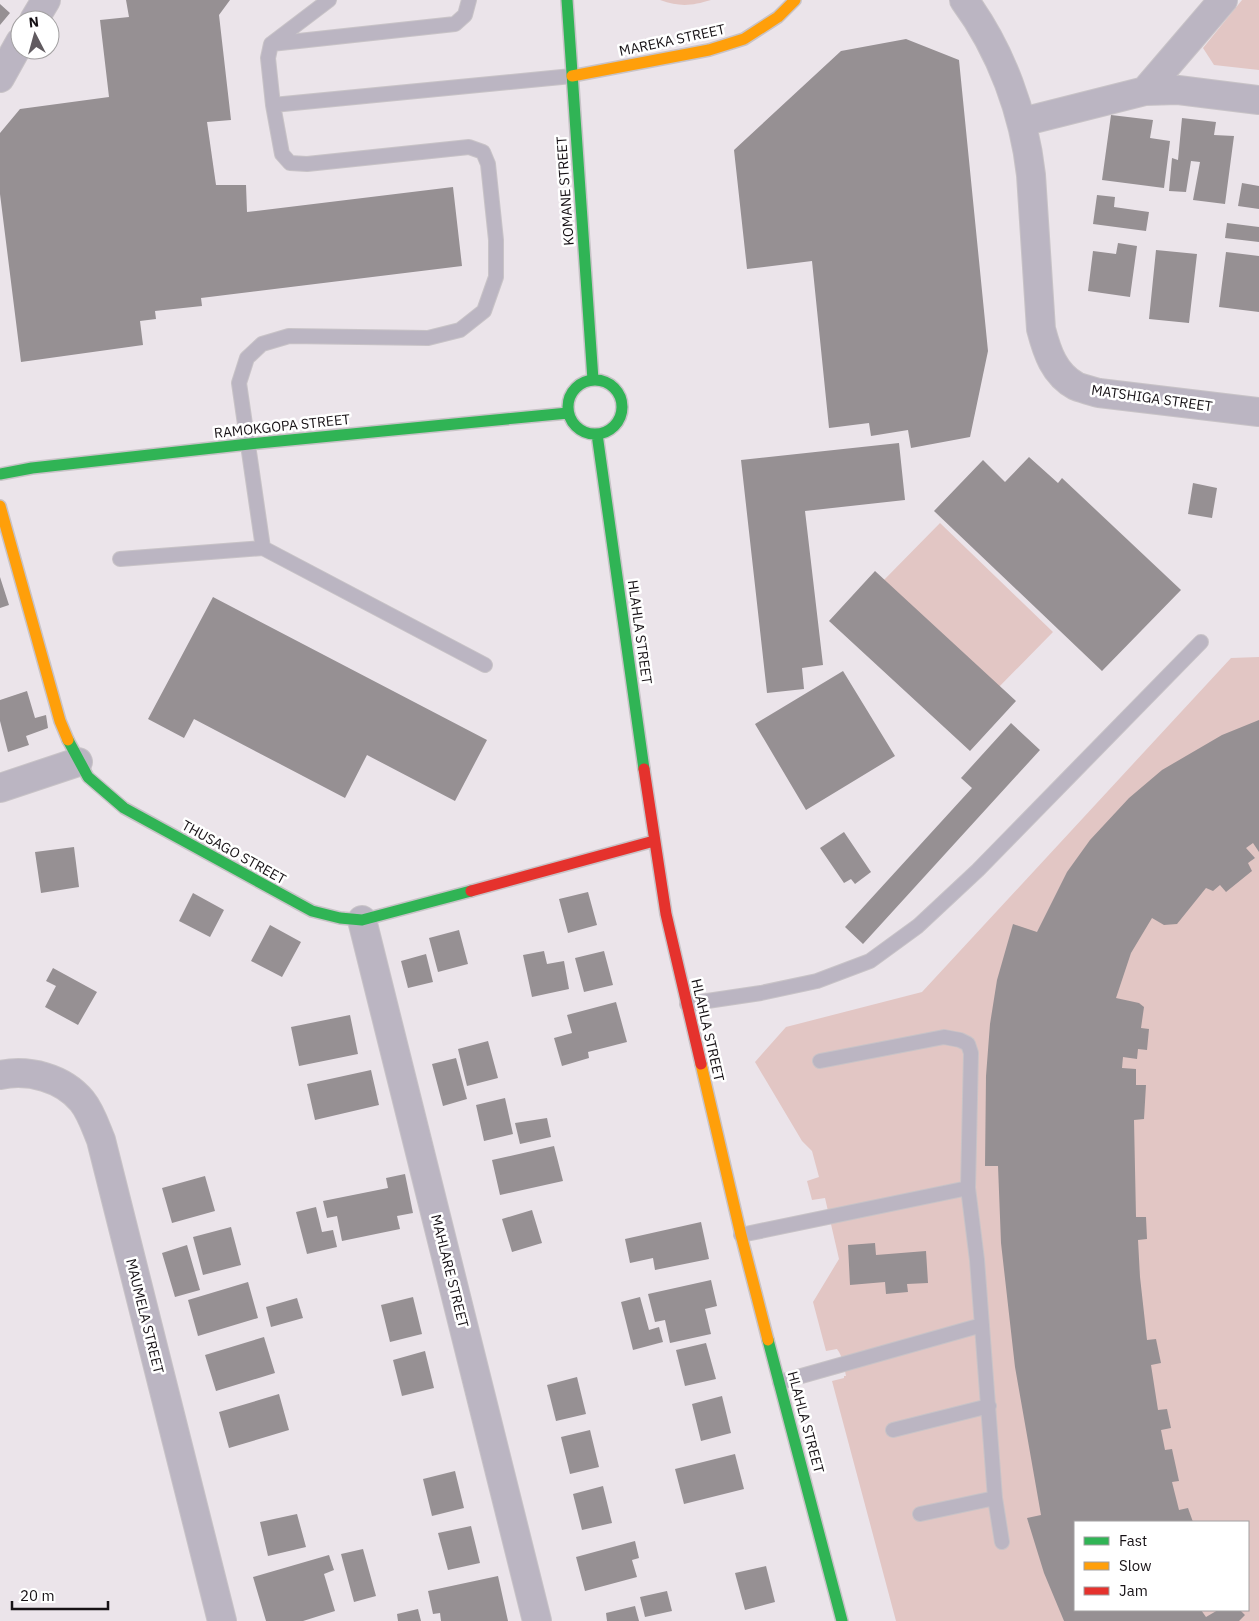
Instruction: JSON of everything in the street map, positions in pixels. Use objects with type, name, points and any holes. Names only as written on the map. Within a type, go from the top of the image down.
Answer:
[{"type":"street","name":"KOMANE STREET","points":[[567,0],[593,380]]},
{"type":"street","name":"MAREKA STREET","points":[[572,76],[709,50],[744,39],[778,17],[795,0]]},
{"type":"street","name":"MATSHIGA STREET","points":[[964,0],[985,34],[1006,76],[1022,122],[1028,150],[1041,329],[1048,352],[1059,373],[1076,386],[1099,393],[1259,412]]},
{"type":"street","points":[[1145,91],[1223,0]]},
{"type":"street","points":[[0,78],[10,60]]},
{"type":"street","points":[[1022,122],[1145,91],[1178,90],[1259,100]]},
{"type":"street","points":[[586,381],[602,381],[611,385],[621,400],[622,410],[620,419],[607,432],[598,434],[584,433],[573,425],[568,412],[569,397],[573,391],[586,381]]},
{"type":"street","name":"RAMOKGOPA STREET","points":[[0,474],[32,468],[249,444],[568,412]]},
{"type":"street","name":"HLAHLA STREET","points":[[598,434],[654,841],[666,914],[741,1235],[842,1621]]},
{"type":"street","name":"THUSAGO STREET","points":[[0,506],[60,720],[78,762],[88,777],[124,808],[305,908],[325,916],[344,920],[362,920],[654,841]]},
{"type":"street","points":[[0,788],[78,762]]},
{"type":"street","name":"MAHLARE STREET","points":[[362,920],[537,1621]]},
{"type":"street","name":"MAUMELA STREET","points":[[0,1075],[33,1074],[52,1079],[69,1088],[83,1102],[101,1140],[222,1621]]},
{"type":"lane","points":[[263,548],[239,382],[247,358],[262,344],[289,336],[428,338],[460,330],[484,311],[496,277],[496,240],[488,164],[483,152],[469,147],[307,164],[290,162],[282,154],[273,105],[268,58],[271,44],[329,0]]},
{"type":"lane","points":[[271,44],[455,24],[465,15],[469,0]]},
{"type":"lane","points":[[273,105],[572,76]]},
{"type":"lane","points":[[120,559],[263,548],[485,665]]},
{"type":"lane","points":[[687,1004],[761,993],[816,981],[870,961],[918,926],[978,870],[1201,642]]},
{"type":"lane","points":[[820,1061],[944,1037],[960,1040],[968,1044],[971,1053],[968,1188],[977,1260],[995,1498],[1002,1542]]},
{"type":"lane","points":[[741,1235],[968,1188]]},
{"type":"lane","points":[[780,1382],[982,1325]]},
{"type":"lane","points":[[893,1430],[989,1406]]},
{"type":"lane","points":[[920,1514],[995,1498]]},
{"type":"shaded area","points":[[660,0],[711,0],[686,5]]},
{"type":"shaded area","points":[[1242,0],[1259,0],[1259,70],[1214,65],[1203,48]]},
{"type":"shaded area","points":[[940,523],[1053,632],[995,691],[882,582]]},
{"type":"shaded area","points":[[1259,657],[1259,1621],[896,1621],[832,1381],[846,1376],[843,1362],[837,1349],[826,1351],[813,1302],[839,1259],[825,1198],[812,1200],[807,1181],[819,1177],[812,1151],[802,1141],[755,1062],[786,1027],[922,992],[1231,658]]},
{"type":"building","points":[[126,0],[230,0],[219,15],[231,120],[207,122],[216,185],[246,185],[247,212],[453,187],[462,266],[201,298],[202,306],[155,311],[156,319],[140,321],[143,345],[21,362],[0,194],[0,133],[20,109],[109,97],[100,20],[129,17]]},
{"type":"building","points":[[0,4],[10,13],[0,25]]},
{"type":"building","points":[[906,39],[959,60],[988,351],[970,437],[911,448],[908,430],[871,436],[869,423],[829,428],[812,261],[747,269],[734,150],[841,51]]},
{"type":"building","points":[[1111,115],[1153,120],[1150,138],[1170,141],[1164,188],[1102,180]]},
{"type":"building","points":[[1182,118],[1216,122],[1214,135],[1234,136],[1225,204],[1193,200],[1200,162],[1191,161],[1186,192],[1169,191],[1172,158],[1178,160]]},
{"type":"building","points":[[1242,183],[1259,186],[1259,209],[1238,206]]},
{"type":"building","points":[[1097,195],[1115,197],[1114,207],[1149,212],[1146,231],[1093,224]]},
{"type":"building","points":[[1227,223],[1259,227],[1259,242],[1225,238]]},
{"type":"building","points":[[1118,243],[1137,246],[1130,297],[1088,291],[1093,251],[1116,254]]},
{"type":"building","points":[[1156,250],[1197,254],[1189,323],[1149,319]]},
{"type":"building","points":[[1226,252],[1259,256],[1259,312],[1219,307]]},
{"type":"building","points":[[899,443],[905,500],[805,511],[823,665],[802,668],[804,689],[767,693],[741,460]]},
{"type":"building","points":[[1029,457],[1058,483],[1062,478],[1181,590],[1102,671],[934,511],[983,460],[1005,482]]},
{"type":"building","points":[[1193,483],[1217,488],[1212,518],[1188,514]]},
{"type":"building","points":[[875,571],[1016,701],[970,751],[829,621]]},
{"type":"building","points":[[0,577],[9,605],[0,608]]},
{"type":"building","points":[[213,597],[487,740],[455,801],[367,755],[345,798],[194,719],[184,738],[148,719]]},
{"type":"building","points":[[843,671],[895,756],[806,810],[755,724]]},
{"type":"building","points":[[27,691],[35,718],[46,715],[48,728],[26,736],[29,745],[8,752],[0,721],[0,700]]},
{"type":"building","points":[[1259,720],[1259,852],[1253,843],[1246,848],[1255,858],[1248,863],[1252,871],[1226,892],[1220,885],[1213,891],[1206,888],[1177,924],[1164,925],[1152,918],[1131,953],[1116,998],[1139,1003],[1144,1007],[1141,1028],[1149,1029],[1147,1050],[1138,1049],[1137,1059],[1123,1057],[1122,1068],[1136,1069],[1136,1085],[1146,1085],[1144,1119],[1134,1120],[1136,1217],[1146,1217],[1147,1239],[1138,1240],[1140,1277],[1147,1340],[1156,1339],[1161,1363],[1151,1365],[1158,1410],[1167,1409],[1171,1428],[1161,1430],[1165,1450],[1172,1449],[1179,1481],[1172,1482],[1179,1510],[1188,1508],[1193,1521],[1074,1521],[1074,1611],[1202,1611],[1206,1617],[1216,1611],[1241,1611],[1245,1615],[1239,1621],[1064,1621],[1044,1573],[1027,1518],[1041,1515],[1015,1367],[1001,1243],[998,1166],[985,1166],[986,1076],[990,1024],[997,980],[1013,924],[1037,932],[1067,872],[1090,840],[1129,798],[1162,770],[1222,735]]},
{"type":"building","points":[[1011,723],[1040,750],[863,944],[845,927],[972,788],[961,778]]},
{"type":"building","points":[[844,832],[871,872],[855,884],[851,879],[844,883],[820,848]]},
{"type":"building","points":[[74,847],[79,887],[41,893],[35,852]]},
{"type":"building","points":[[588,892],[597,925],[568,933],[559,899]]},
{"type":"building","points":[[193,893],[224,910],[210,937],[179,921]]},
{"type":"building","points":[[270,925],[301,942],[282,977],[251,961]]},
{"type":"building","points":[[459,930],[468,964],[438,972],[429,938]]},
{"type":"building","points":[[544,951],[547,964],[564,961],[569,989],[532,997],[523,955]]},
{"type":"building","points":[[604,951],[613,985],[584,992],[575,958]]},
{"type":"building","points":[[426,954],[433,982],[408,988],[401,961]]},
{"type":"building","points":[[53,968],[97,992],[78,1025],[45,1007],[56,986],[46,981]]},
{"type":"building","points":[[616,1002],[627,1042],[588,1052],[589,1058],[562,1066],[554,1038],[572,1033],[567,1015]]},
{"type":"building","points":[[350,1015],[358,1054],[299,1066],[291,1027]]},
{"type":"building","points":[[488,1041],[498,1078],[467,1086],[458,1049]]},
{"type":"building","points":[[456,1058],[467,1099],[443,1106],[432,1064]]},
{"type":"building","points":[[371,1070],[379,1105],[315,1120],[307,1084]]},
{"type":"building","points":[[505,1098],[513,1134],[484,1141],[476,1105]]},
{"type":"building","points":[[547,1118],[551,1137],[520,1144],[515,1123]]},
{"type":"building","points":[[554,1146],[563,1181],[500,1195],[492,1160]]},
{"type":"building","points":[[405,1174],[413,1213],[397,1216],[400,1229],[342,1241],[337,1216],[327,1218],[323,1201],[388,1188],[386,1178]]},
{"type":"building","points":[[205,1176],[215,1211],[172,1223],[162,1188]]},
{"type":"building","points":[[316,1207],[322,1232],[333,1230],[337,1247],[307,1254],[296,1212]]},
{"type":"building","points":[[532,1210],[542,1243],[512,1252],[502,1219]]},
{"type":"building","points":[[701,1222],[709,1259],[655,1270],[653,1258],[630,1263],[625,1239]]},
{"type":"building","points":[[231,1227],[241,1265],[203,1275],[193,1237]]},
{"type":"building","points":[[875,1243],[876,1255],[926,1251],[928,1283],[907,1284],[908,1292],[886,1294],[885,1282],[850,1285],[848,1245]]},
{"type":"building","points":[[187,1245],[200,1290],[175,1297],[162,1253]]},
{"type":"building","points":[[711,1280],[717,1306],[705,1309],[711,1334],[670,1343],[665,1320],[655,1322],[648,1294]]},
{"type":"building","points":[[248,1282],[258,1318],[198,1336],[188,1300]]},
{"type":"building","points":[[413,1297],[422,1334],[390,1342],[381,1305]]},
{"type":"building","points":[[640,1297],[649,1330],[659,1327],[663,1342],[633,1350],[621,1302]]},
{"type":"building","points":[[297,1298],[303,1318],[271,1327],[266,1307]]},
{"type":"building","points":[[264,1337],[275,1373],[216,1391],[205,1355]]},
{"type":"building","points":[[706,1343],[716,1379],[685,1386],[676,1350]]},
{"type":"building","points":[[425,1351],[434,1388],[402,1396],[393,1360]]},
{"type":"building","points":[[577,1377],[586,1414],[556,1421],[547,1385]]},
{"type":"building","points":[[279,1394],[289,1430],[229,1448],[219,1412]]},
{"type":"building","points":[[722,1396],[731,1433],[701,1441],[692,1404]]},
{"type":"building","points":[[590,1430],[599,1467],[570,1474],[561,1437]]},
{"type":"building","points":[[735,1454],[744,1489],[684,1504],[675,1469]]},
{"type":"building","points":[[455,1471],[464,1508],[432,1516],[423,1479]]},
{"type":"building","points":[[603,1486],[612,1523],[582,1530],[573,1494]]},
{"type":"building","points":[[297,1514],[306,1547],[268,1556],[260,1522]]},
{"type":"building","points":[[471,1526],[480,1563],[448,1570],[438,1533]]},
{"type":"building","points":[[635,1541],[639,1558],[632,1560],[637,1577],[585,1591],[576,1557]]},
{"type":"building","points":[[363,1549],[376,1596],[354,1602],[341,1554]]},
{"type":"building","points":[[329,1555],[334,1570],[324,1574],[335,1611],[303,1621],[266,1621],[253,1577]]},
{"type":"building","points":[[766,1566],[775,1602],[745,1610],[735,1573]]},
{"type":"building","points":[[498,1576],[508,1621],[441,1621],[440,1613],[433,1614],[428,1591]]},
{"type":"building","points":[[667,1591],[672,1611],[645,1617],[640,1597]]},
{"type":"building","points":[[635,1606],[639,1621],[607,1621],[606,1613]]},
{"type":"building","points":[[418,1609],[421,1621],[398,1621],[397,1614]]},
{"type":"traffic: fast","points":[[567,0],[593,380]]},
{"type":"traffic: fast","points":[[590,380],[600,380],[610,384],[618,392],[622,407],[618,422],[610,430],[600,434],[590,434],[580,430],[572,422],[568,412],[568,402],[572,392],[580,384],[590,380]]},
{"type":"traffic: fast","points":[[0,474],[32,468],[249,444],[568,413]]},
{"type":"traffic: fast","points":[[597,434],[644,769]]},
{"type":"traffic: fast","points":[[68,740],[88,777],[124,808],[312,911],[340,918],[362,920],[471,891]]},
{"type":"traffic: fast","points":[[768,1340],[842,1621]]},
{"type":"traffic: slow","points":[[572,76],[709,50],[744,39],[778,17],[795,0]]},
{"type":"traffic: slow","points":[[0,506],[60,721],[68,740]]},
{"type":"traffic: slow","points":[[701,1064],[768,1340]]},
{"type":"traffic: jam","points":[[644,769],[666,914],[701,1064]]},
{"type":"traffic: jam","points":[[471,891],[654,841]]}]
